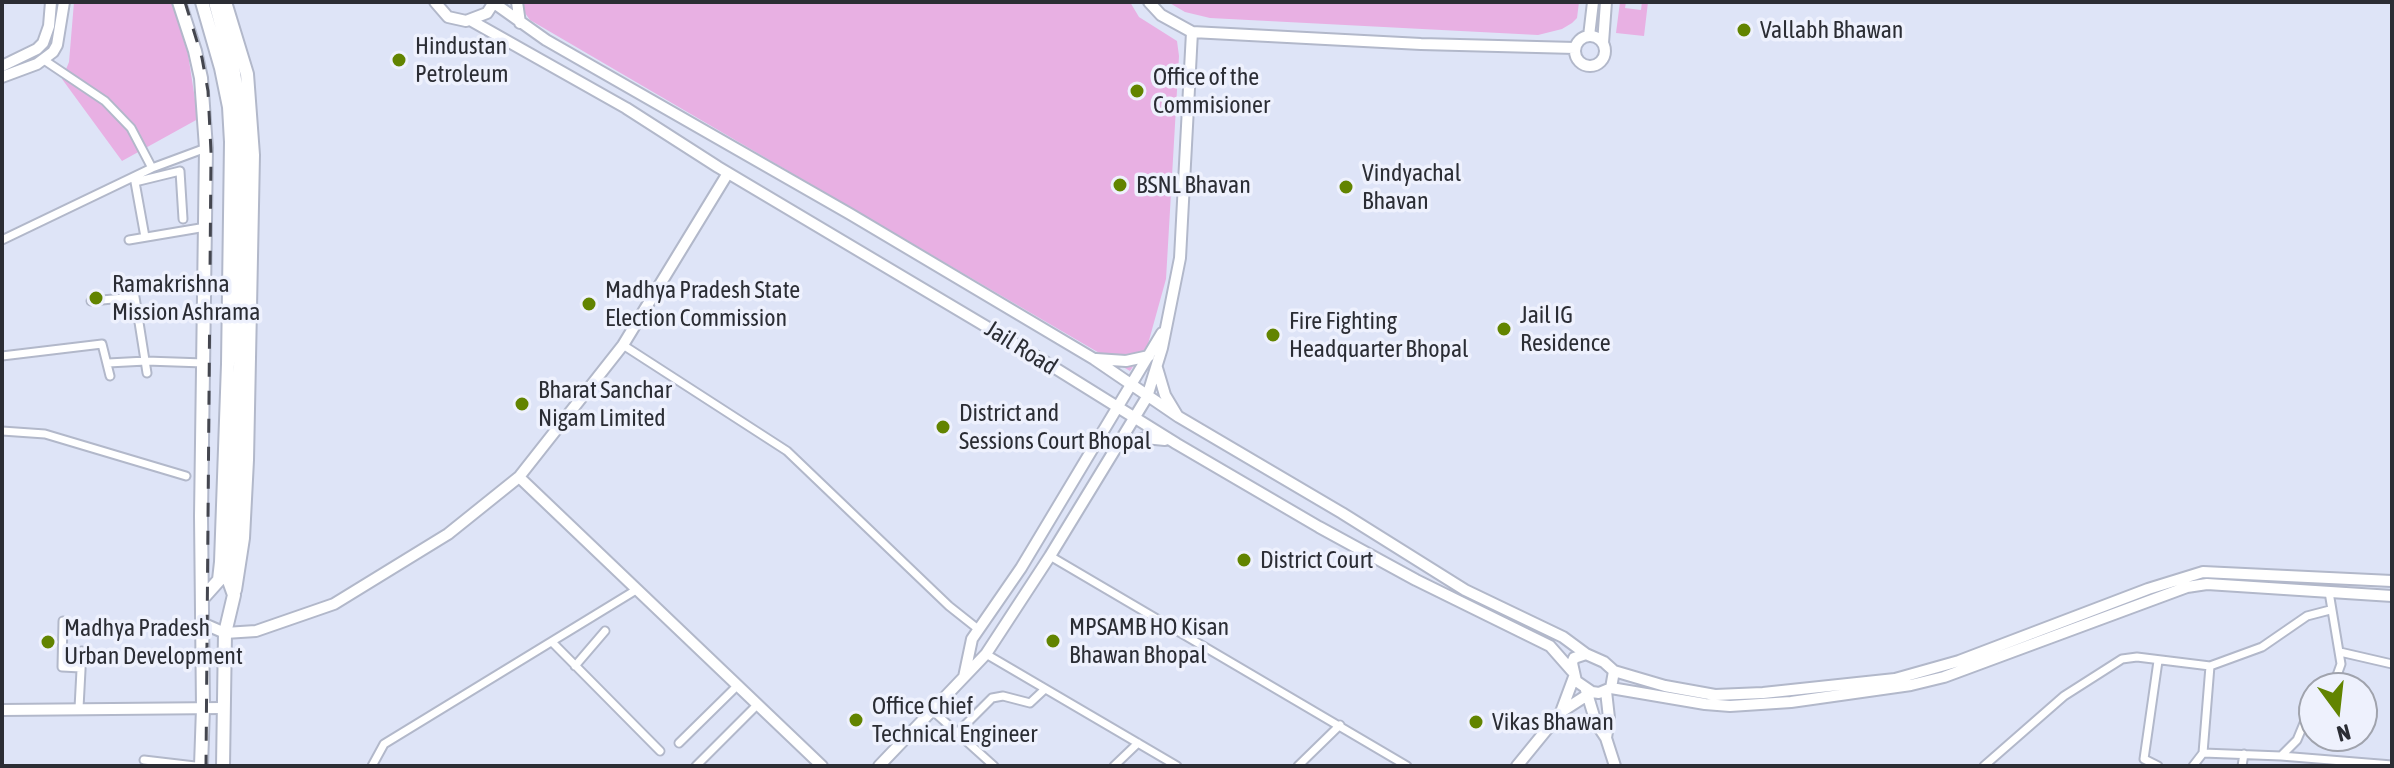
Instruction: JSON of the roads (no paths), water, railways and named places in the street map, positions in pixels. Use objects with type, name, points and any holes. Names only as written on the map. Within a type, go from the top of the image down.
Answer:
[{"type":"main road","points":[[2,66],[43,43],[49,26],[51,2]]},
{"type":"main road","points":[[2,77],[44,60],[57,45],[64,2]]},
{"type":"main road","points":[[179,2],[201,78],[206,148],[201,766]]},
{"type":"main road","points":[[202,2],[229,107],[228,364],[219,580],[202,599]]},
{"type":"main road","points":[[215,2],[238,96],[242,163],[240,351],[229,565],[229,581],[234,595]]},
{"type":"main road","points":[[223,766],[225,633],[242,547],[247,460],[253,155],[247,74],[225,2]]},
{"type":"main road","name":"Jail Road","points":[[435,2],[448,17],[470,20],[626,108],[1171,441],[1371,557],[1550,646],[1573,674]]},
{"type":"main road","points":[[517,2],[521,24]]},
{"type":"main road","points":[[1149,2],[1161,15],[1192,32],[1435,45],[1575,48]]},
{"type":"main road","points":[[1589,36],[1593,2]]},
{"type":"main road","points":[[1603,43],[1589,36],[1580,40],[1575,48],[1579,62],[1594,66],[1605,55],[1606,2]]},
{"type":"main road","points":[[470,20],[487,13],[494,3]]},
{"type":"main road","name":"Jail Road","points":[[494,3],[521,24],[1094,359],[1179,417],[1465,590],[1563,637],[1586,654]]},
{"type":"main road","points":[[879,766],[986,654],[1147,397],[1167,324],[1180,258],[1192,32]]},
{"type":"main road","points":[[202,623],[225,633],[256,631],[334,604],[448,534],[519,477],[623,345],[728,173]]},
{"type":"main road","points":[[964,677],[969,646],[978,629],[1021,568],[1167,324]]},
{"type":"main road","points":[[1094,359],[1126,361],[1149,356]]},
{"type":"main road","points":[[1157,366],[1165,395],[1179,417]]},
{"type":"main road","points":[[1117,446],[1145,438],[1171,441]]},
{"type":"main road","points":[[519,477],[822,766]]},
{"type":"main road","points":[[1561,712],[1573,674],[1574,658],[1586,654],[1604,662],[1614,671],[1665,686],[1715,695],[1763,693],[1895,679],[1959,661],[2148,589],[2203,572],[2392,581]]},
{"type":"main road","points":[[1517,766],[1561,712],[1588,692],[1609,690],[1730,706],[1911,685],[1944,677],[2187,587],[2207,584],[2392,596]]},
{"type":"main road","points":[[1606,738],[1609,690],[1614,671]]},
{"type":"main road","points":[[1573,674],[1588,692],[1596,723],[1606,738],[1615,766]]},
{"type":"main road","points":[[2,710],[223,708]]},
{"type":"street","points":[[44,60],[105,101],[131,128],[152,168]]},
{"type":"street","points":[[2,240],[152,168],[206,148]]},
{"type":"street","points":[[145,237],[135,182],[180,171],[183,219]]},
{"type":"street","points":[[129,240],[206,227]]},
{"type":"street","points":[[91,301],[135,297],[147,373]]},
{"type":"street","points":[[2,356],[102,344],[110,376]]},
{"type":"street","points":[[623,345],[787,451],[949,606],[978,629]]},
{"type":"street","points":[[108,363],[204,363]]},
{"type":"street","points":[[2,431],[45,434],[186,476]]},
{"type":"street","points":[[1050,556],[1407,766]]},
{"type":"street","points":[[372,766],[384,744],[636,590]]},
{"type":"street","points":[[2329,592],[2340,652],[2340,672]]},
{"type":"street","points":[[1984,766],[2064,696],[2122,659],[2137,657],[2210,666],[2262,647],[2307,616],[2330,610]]},
{"type":"street","points":[[63,621],[62,667],[81,668]]},
{"type":"street","points":[[575,666],[605,631]]},
{"type":"street","points":[[552,642],[660,751]]},
{"type":"street","points":[[79,708],[82,651]]},
{"type":"street","points":[[2340,652],[2392,664]]},
{"type":"street","points":[[986,654],[1177,766]]},
{"type":"street","points":[[2158,661],[2144,759],[2158,766]]},
{"type":"street","points":[[2193,766],[2203,753],[2210,666]]},
{"type":"street","points":[[679,743],[737,686]]},
{"type":"street","points":[[957,733],[992,698],[1003,696],[1030,703],[1045,689]]},
{"type":"street","points":[[696,766],[757,705]]},
{"type":"street","points":[[933,711],[994,766]]},
{"type":"street","points":[[1298,766],[1340,725]]},
{"type":"street","points":[[2281,756],[2298,738]]},
{"type":"street","points":[[1114,766],[1138,743]]},
{"type":"street","points":[[2203,753],[2392,765]]},
{"type":"street","points":[[2242,766],[2244,754]]},
{"type":"street","points":[[144,760],[195,766]]},
{"type":"railway","points":[[185,2],[202,58],[208,91],[211,152],[206,766]]},
{"type":"place","name":"Vallabh Bhawan","points":[[1744,30]]},
{"type":"place","name":"Hindustan Petroleum","points":[[399,60]]},
{"type":"place","name":"Office of the Commisioner","points":[[1137,91]]},
{"type":"place","name":"BSNL Bhavan","points":[[1120,185]]},
{"type":"place","name":"Vindyachal Bhavan","points":[[1346,187]]},
{"type":"place","name":"Ramakrishna Mission Ashrama","points":[[96,298]]},
{"type":"place","name":"Madhya Pradesh State Election Commission","points":[[589,304]]},
{"type":"place","name":"Jail IG Residence","points":[[1504,329]]},
{"type":"place","name":"Fire Fighting Headquarter Bhopal","points":[[1273,335]]},
{"type":"place","name":"Bharat Sanchar Nigam Limited","points":[[522,404]]},
{"type":"place","name":"District and Sessions Court Bhopal","points":[[943,427]]},
{"type":"place","name":"District Court","points":[[1244,560]]},
{"type":"place","name":"MPSAMB HO Kisan Bhawan Bhopal","points":[[1053,641]]},
{"type":"place","name":"Madhya Pradesh Urban Development","points":[[48,642]]},
{"type":"place","name":"Office Chief Technical Engineer","points":[[856,720]]},
{"type":"place","name":"Vikas Bhawan","points":[[1476,722]]}]
